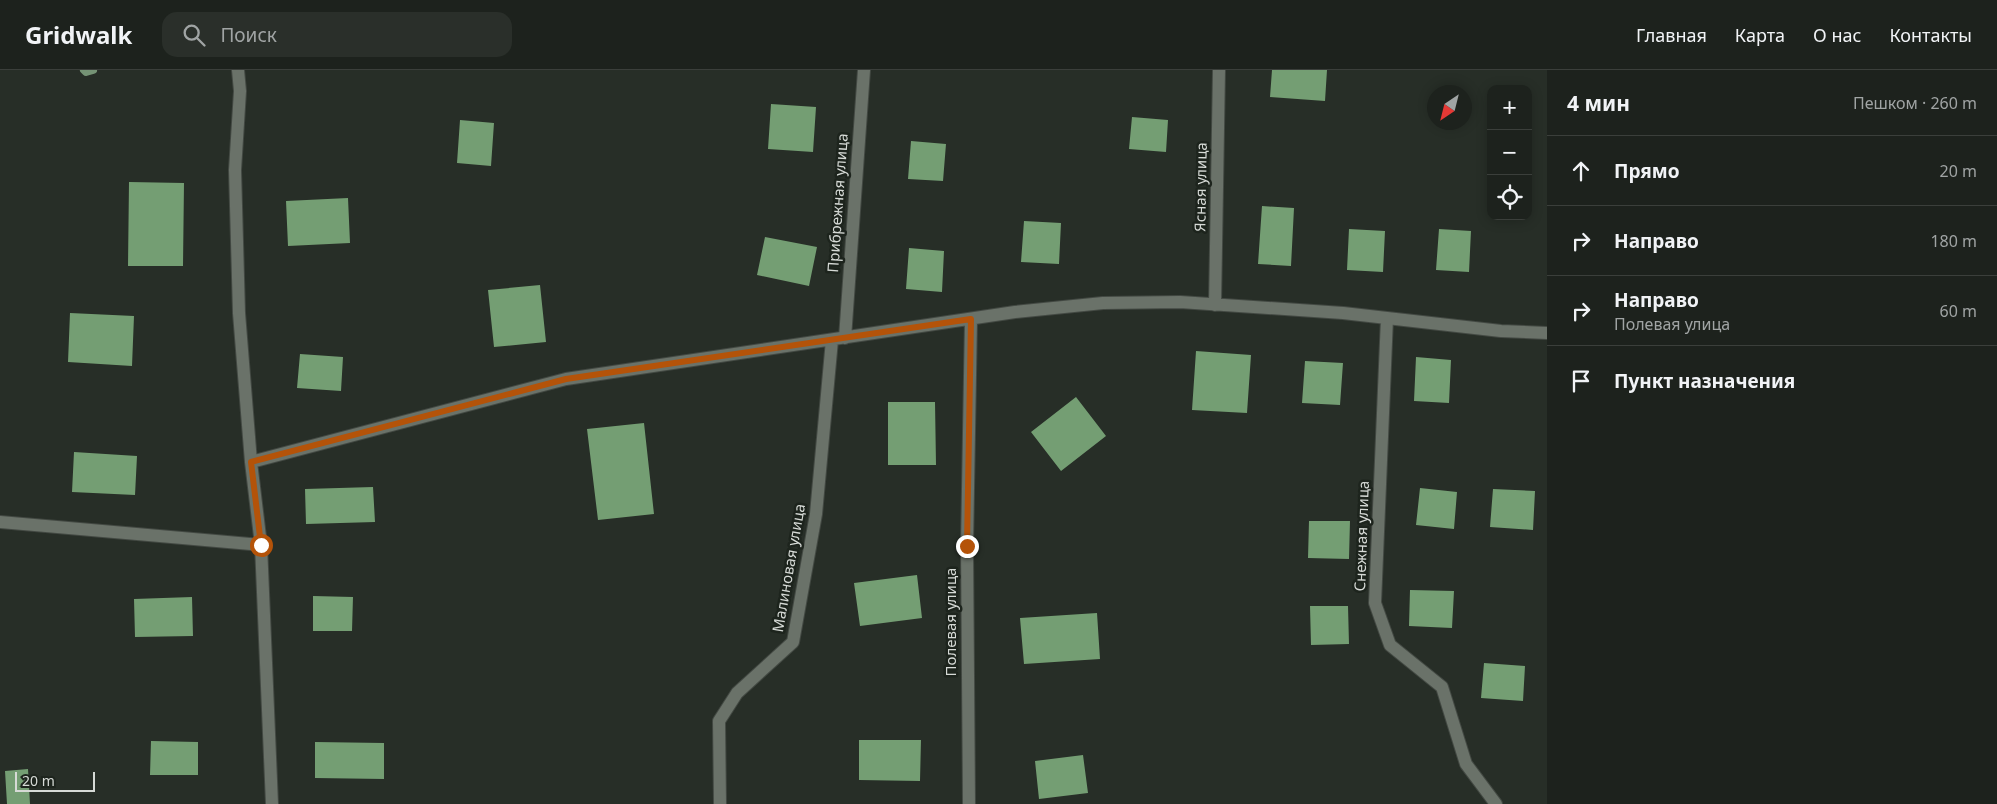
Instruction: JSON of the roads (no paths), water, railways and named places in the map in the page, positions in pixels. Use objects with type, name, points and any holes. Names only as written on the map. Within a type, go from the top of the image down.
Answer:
[{"type":"street","points":[[238,70],[240,91],[235,170],[239,313],[251,462],[261,545],[272,804]]},
{"type":"street","name":"Прибрежная улица","points":[[845,338],[864,70]]},
{"type":"street","name":"Ясная улица","points":[[1215,304],[1219,70]]},
{"type":"street","points":[[251,462],[566,379],[1015,312],[1103,303],[1180,302],[1215,304],[1342,313],[1501,331],[1547,334]]},
{"type":"street","name":"Снежная улица","points":[[1387,318],[1375,603],[1390,644],[1442,687],[1466,764],[1496,804]]},
{"type":"street","name":"Полевая улица","points":[[968,804],[967,546],[971,319]]},
{"type":"street","name":"Малиновая улица","points":[[720,804],[719,721],[737,693],[793,642],[816,514],[832,340]]},
{"type":"street","points":[[0,522],[261,545]]},
{"type":"waterway","points":[[84,70],[86,72],[93,70]]}]
